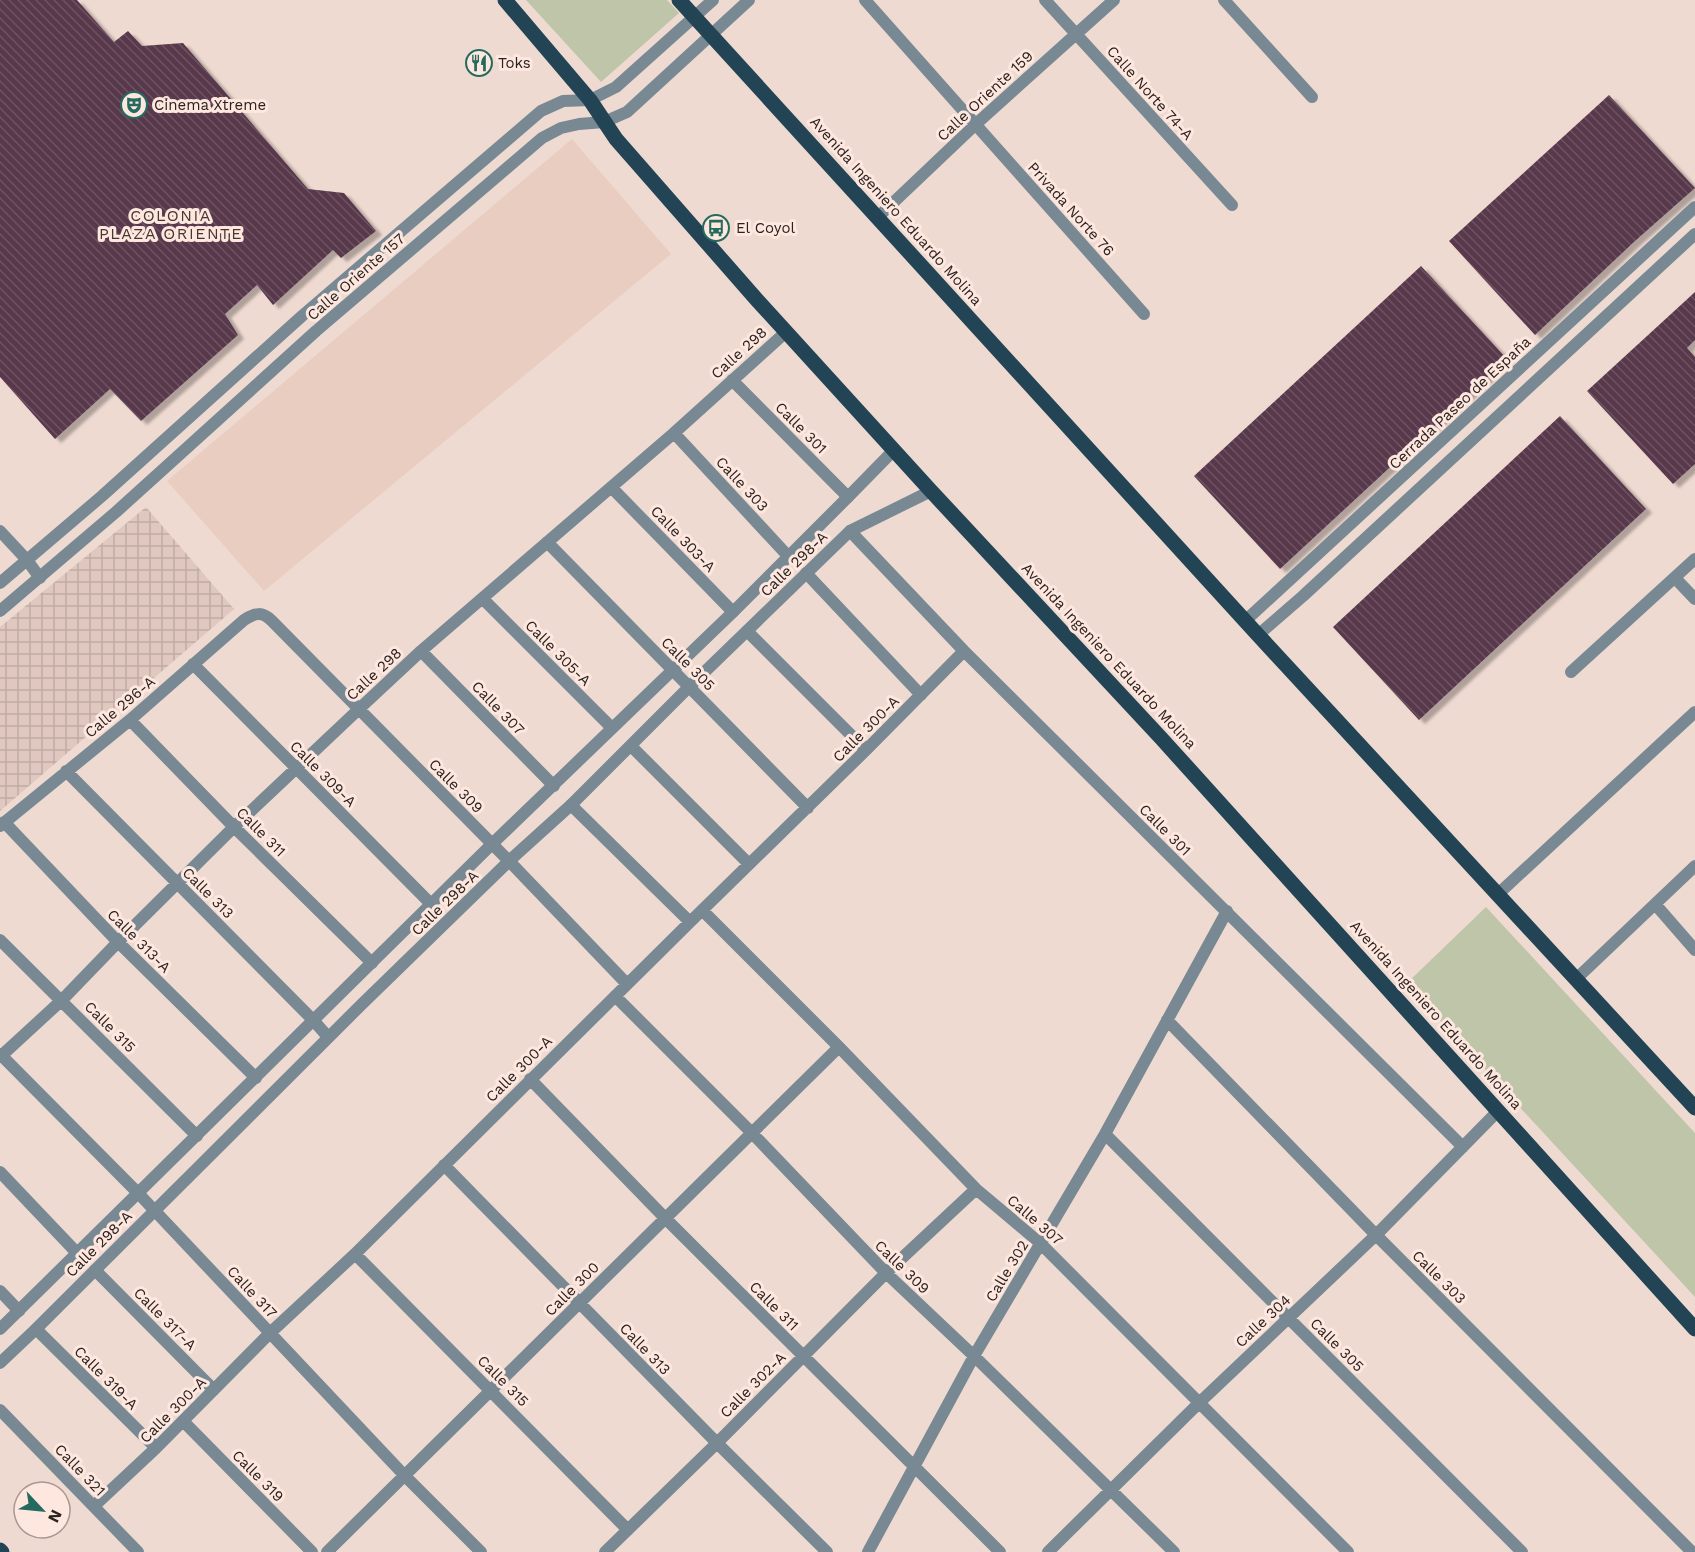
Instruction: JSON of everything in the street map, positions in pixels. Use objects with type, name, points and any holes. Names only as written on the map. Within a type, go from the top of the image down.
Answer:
[{"type":"main road","name":"Avenida Ingeniero Eduardo Molina","points":[[505,0],[590,100],[624,148],[786,332],[1161,738],[1695,1329]]},
{"type":"main road","name":"Avenida Ingeniero Eduardo Molina","points":[[679,0],[1245,621],[1695,1108]]},
{"type":"street","name":"Calle Oriente 157","points":[[0,583],[102,496],[302,316],[541,111],[563,100],[590,100],[616,87],[713,0]]},
{"type":"street","name":"Calle Oriente 157","points":[[0,611],[116,512],[316,331],[542,138],[561,128],[604,122],[627,112],[749,0]]},
{"type":"street","name":"Privada Norte 76","points":[[865,0],[1144,314]]},
{"type":"street","name":"Calle Norte 74-A","points":[[1045,0],[1232,205]]},
{"type":"street","name":"Calle Oriente 159","points":[[878,217],[976,124],[1114,0]]},
{"type":"street","points":[[1224,0],[1311,97]]},
{"type":"street","name":"Cerrada Paseo de España","points":[[1245,621],[1695,207]]},
{"type":"street","points":[[1258,635],[1304,596],[1695,234]]},
{"type":"street","points":[[302,316],[316,331]]},
{"type":"street","name":"Calle 298","points":[[0,1055],[62,1000],[295,768],[422,651],[674,433],[786,332]]},
{"type":"street","name":"Calle 301","points":[[732,380],[848,497]]},
{"type":"street","name":"Calle 303","points":[[674,433],[788,556]]},
{"type":"street","name":"Calle 298-A","points":[[0,1329],[492,844],[733,612],[894,450]]},
{"type":"street","name":"Calle 303-A","points":[[611,487],[733,612]]},
{"type":"street","name":"Calle 298-A","points":[[0,1363],[328,1037],[509,861],[571,806],[689,687],[850,531],[931,491]]},
{"type":"street","points":[[0,531],[40,578]]},
{"type":"street","name":"Calle 301","points":[[850,531],[964,651],[1463,1147]]},
{"type":"street","name":"Calle 305","points":[[547,542],[808,808]]},
{"type":"street","points":[[1571,672],[1695,559]]},
{"type":"street","points":[[806,573],[921,695]]},
{"type":"street","points":[[1675,578],[1695,599]]},
{"type":"street","name":"Calle 305-A","points":[[483,598],[612,728]]},
{"type":"street","name":"Calle 296-A","points":[[2,824],[130,720],[244,620],[260,613]]},
{"type":"street","name":"Calle 309","points":[[260,613],[272,621],[627,984]]},
{"type":"street","points":[[747,631],[866,750]]},
{"type":"street","name":"Calle 307","points":[[422,651],[554,786]]},
{"type":"street","name":"Calle 300-A","points":[[94,1506],[355,1254],[530,1079],[808,808],[964,651]]},
{"type":"street","name":"Calle 309-A","points":[[193,664],[432,904]]},
{"type":"street","points":[[1497,895],[1695,712]]},
{"type":"street","name":"Calle 311","points":[[130,720],[234,827],[372,963]]},
{"type":"street","points":[[631,746],[749,864]]},
{"type":"street","name":"Calle 313","points":[[66,771],[328,1037]]},
{"type":"street","points":[[571,806],[690,922]]},
{"type":"street","name":"Calle 313-A","points":[[2,824],[256,1078]]},
{"type":"street","points":[[1576,979],[1695,866]]},
{"type":"street","points":[[1654,904],[1695,950]]},
{"type":"street","name":"Calle 307","points":[[702,910],[976,1189],[1040,1244],[1348,1552]]},
{"type":"street","name":"Calle 302","points":[[868,1552],[974,1356],[1105,1134],[1227,911]]},
{"type":"street","name":"Calle 315","points":[[0,940],[197,1136]]},
{"type":"street","name":"Calle 309","points":[[615,996],[751,1132],[886,1273],[1111,1488],[1174,1552]]},
{"type":"street","name":"Calle 303","points":[[1167,1020],[1376,1235],[1692,1552]]},
{"type":"street","name":"Calle 300","points":[[327,1552],[839,1047]]},
{"type":"street","name":"Calle 317","points":[[0,1055],[138,1193],[405,1476],[481,1552]]},
{"type":"street","name":"Calle 311","points":[[530,1079],[666,1219],[1000,1552]]},
{"type":"street","name":"Calle 304","points":[[1048,1552],[1111,1488],[1376,1235],[1498,1111]]},
{"type":"street","name":"Calle 305","points":[[1105,1134],[1522,1552]]},
{"type":"street","name":"Calle 313","points":[[444,1165],[827,1552]]},
{"type":"street","points":[[0,1172],[77,1254]]},
{"type":"street","name":"Calle 302-A","points":[[605,1552],[886,1273],[976,1189]]},
{"type":"street","name":"Calle 315","points":[[355,1254],[628,1530]]},
{"type":"street","name":"Calle 317-A","points":[[95,1270],[214,1390]]},
{"type":"street","points":[[0,1291],[19,1311]]},
{"type":"street","name":"Calle 319-A","points":[[36,1329],[156,1448]]},
{"type":"street","name":"Calle 321","points":[[0,1410],[138,1552]]},
{"type":"street","name":"Calle 319","points":[[183,1421],[312,1552]]},
{"type":"shaded area","points":[[572,139],[671,254],[264,591],[167,481]]},
{"type":"shaded area","points":[[146,507],[234,609],[0,811],[0,627]]},
{"type":"green space","points":[[526,0],[667,0],[679,13],[601,82]]},
{"type":"green space","points":[[1486,907],[1695,1133],[1695,1297],[1406,984]]},
{"type":"building","points":[[0,0],[77,0],[114,42],[128,31],[142,46],[183,43],[308,189],[344,193],[376,231],[341,258],[333,250],[273,305],[257,285],[225,314],[238,335],[141,421],[110,389],[55,439],[0,377]]},
{"type":"building","points":[[1609,95],[1695,188],[1535,335],[1449,241]]},
{"type":"building","points":[[1421,266],[1507,359],[1280,569],[1194,476]]},
{"type":"building","points":[[1695,292],[1695,340],[1687,348],[1695,357],[1695,464],[1673,484],[1587,391]]},
{"type":"building","points":[[1560,416],[1646,509],[1419,720],[1333,627]]},
{"type":"place","name":"Toks","points":[[479,63]]},
{"type":"place","name":"Cinema Xtreme","points":[[134,105]]},
{"type":"place","name":"El Coyol","points":[[716,228]]},
{"type":"district","name":"COLONIA PLAZA ORIENTE","points":[[171,224]]}]
